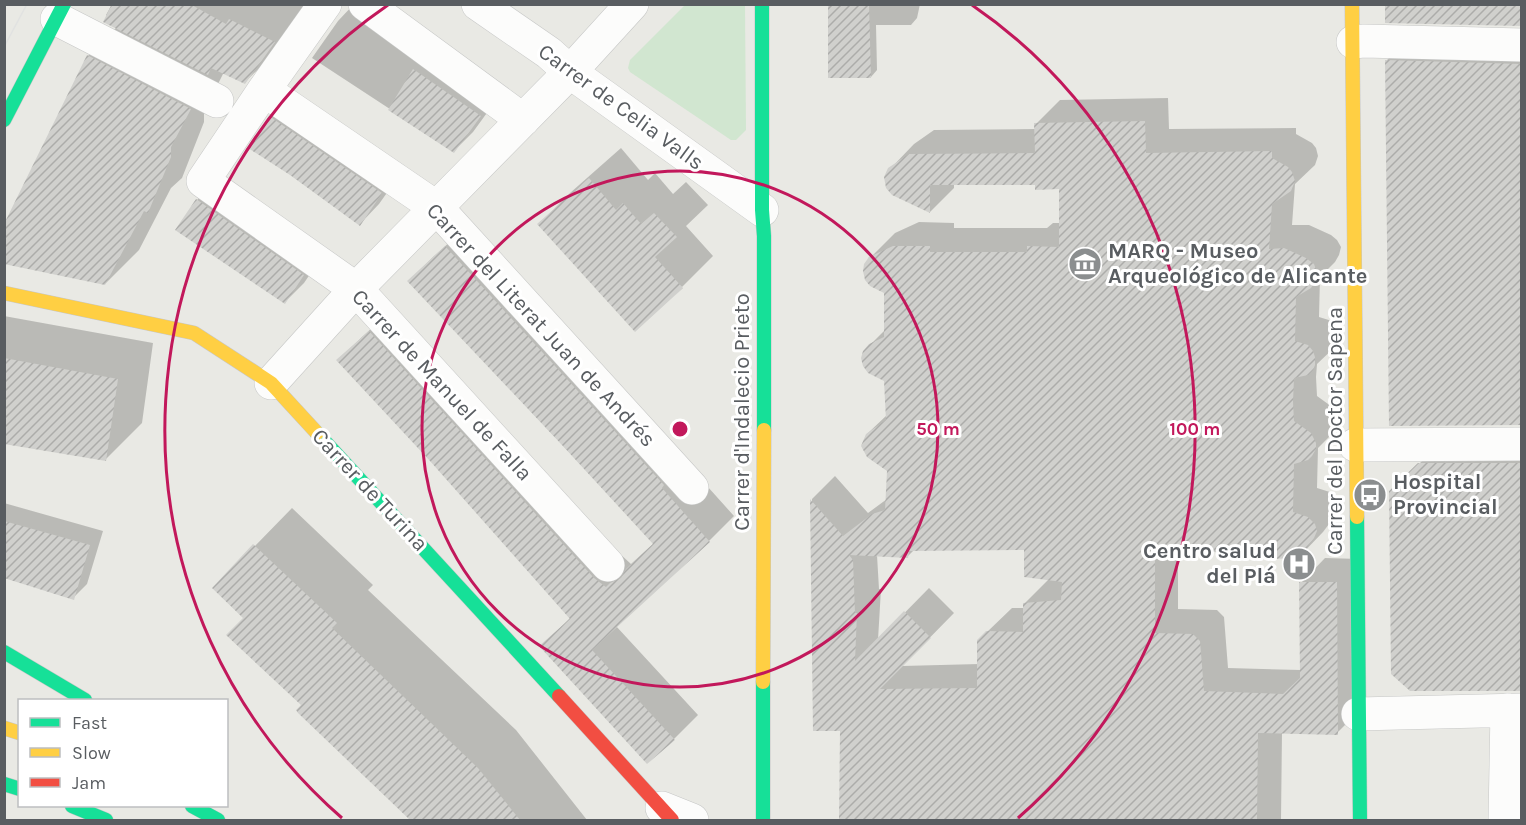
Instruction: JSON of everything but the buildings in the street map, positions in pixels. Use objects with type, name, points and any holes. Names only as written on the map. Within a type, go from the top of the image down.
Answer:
[{"type":"street","points":[[264,90],[325,4]]},
{"type":"street","points":[[365,4],[524,120]]},
{"type":"street","name":"Carrer de Celia Valls","points":[[478,4],[549,53],[570,72],[762,210]]},
{"type":"street","points":[[271,383],[356,289],[524,120],[632,4]]},
{"type":"street","name":"Carrer d'Indalecio Prieto","points":[[759,818],[764,236],[762,4]]},
{"type":"street","name":"Carrer del Doctor Sapena","points":[[1352,4],[1360,820]]},
{"type":"street","points":[[4,120],[60,12],[218,100]]},
{"type":"street","points":[[1353,42],[1521,45]]},
{"type":"street","name":"Carrer de Manuel de Falla","points":[[264,90],[203,181],[356,289],[608,566]]},
{"type":"street","name":"Carrer del Literat Juan de Andrés","points":[[264,90],[437,208],[692,488]]},
{"type":"street","name":"Carrer de Turina","points":[[4,293],[194,333],[271,383],[667,814],[693,820]]},
{"type":"street","points":[[1355,445],[1521,444]]},
{"type":"street","points":[[4,652],[83,699]]},
{"type":"street","points":[[1358,714],[1514,710],[1505,820]]},
{"type":"street","points":[[74,807],[106,820]]},
{"type":"street","points":[[194,807],[218,820]]},
{"type":"green space","points":[[685,5],[745,5],[746,130],[736,140],[731,140],[630,72],[628,68],[630,60]]},
{"type":"tram line","points":[[4,47],[27,4]]},
{"type":"traffic: fast","points":[[4,120],[64,4]]},
{"type":"traffic: fast","points":[[762,4],[764,430]]},
{"type":"traffic: fast","points":[[317,433],[559,696]]},
{"type":"traffic: fast","points":[[1357,517],[1360,820]]},
{"type":"traffic: fast","points":[[4,652],[83,699]]},
{"type":"traffic: fast","points":[[763,682],[763,820]]},
{"type":"traffic: fast","points":[[4,784],[18,788]]},
{"type":"traffic: fast","points":[[74,807],[106,820]]},
{"type":"traffic: fast","points":[[194,807],[218,820]]},
{"type":"traffic: slow","points":[[1352,4],[1357,517]]},
{"type":"traffic: slow","points":[[4,293],[194,333],[271,383],[317,433]]},
{"type":"traffic: slow","points":[[763,682],[764,430]]},
{"type":"traffic: slow","points":[[4,728],[18,732]]},
{"type":"traffic: jam","points":[[559,696],[672,820]]},
{"type":"place","name":"MARQ - Museo Arqueológico de Alicante","points":[[1085,264]]},
{"type":"place","name":"Hospital Provincial","points":[[1370,495]]},
{"type":"place","name":"Centro salud del Plá","points":[[1299,564]]}]
